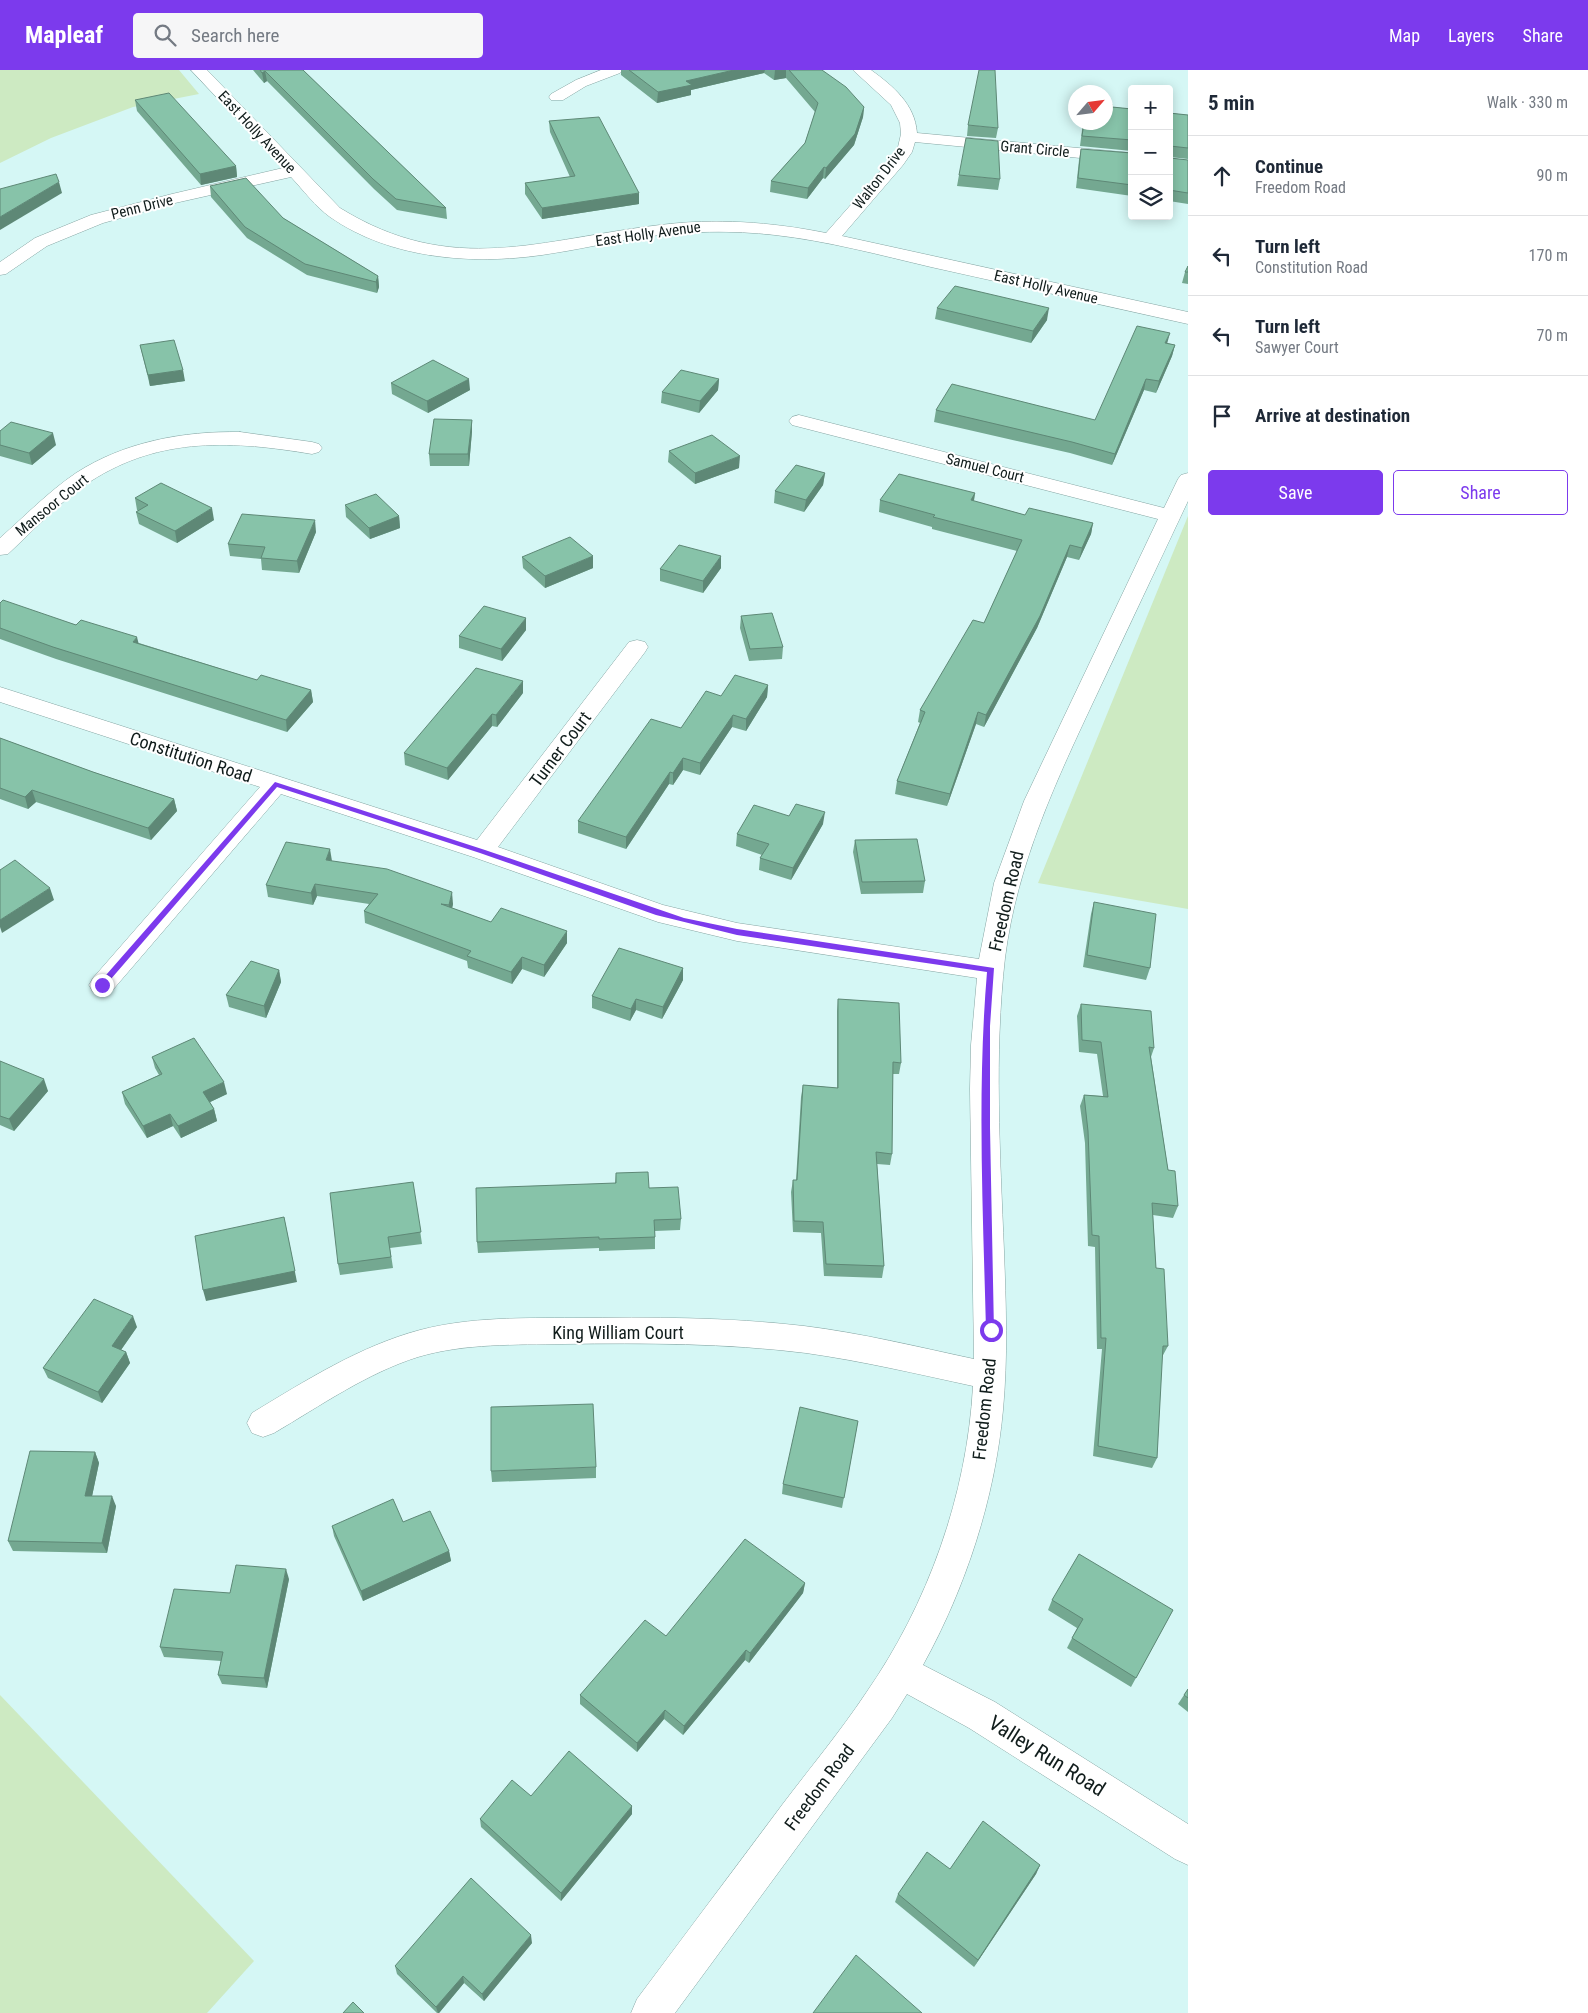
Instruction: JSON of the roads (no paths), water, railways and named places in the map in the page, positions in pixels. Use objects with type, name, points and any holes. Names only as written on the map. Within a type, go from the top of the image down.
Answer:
[{"type":"street","name":"East Holly Avenue","points":[[199,70],[334,212],[356,227],[390,241],[435,250],[476,253],[519,252],[656,230],[703,226],[772,229],[830,238],[1188,318]]},
{"type":"street","points":[[557,97],[581,83],[615,70]]},
{"type":"street","name":"Walton Drive","points":[[830,238],[893,166],[906,147],[909,137],[909,126],[898,103],[888,90],[861,70]]},
{"type":"street","name":"Grant Circle","points":[[909,137],[1128,158]]},
{"type":"street","name":"Penn Drive","points":[[0,270],[42,242],[97,219],[172,199],[294,172]]},
{"type":"street","name":"Samuel Court","points":[[799,421],[1171,516]]},
{"type":"street","name":"Mansoor Court","points":[[0,549],[83,478],[119,459],[182,442],[219,438],[262,440],[312,448]]},
{"type":"street","name":"Freedom Road","points":[[651,2013],[879,1706],[902,1672],[925,1627],[950,1566],[966,1516],[985,1428],[991,1330],[986,1026],[991,970],[1002,903],[1033,806],[1188,479]]},
{"type":"street","name":"Turner Court","points":[[482,851],[637,646]]},
{"type":"street","name":"Constitution Road","points":[[0,694],[482,851],[658,914],[708,926],[991,970]]},
{"type":"street","points":[[102,985],[275,784]]},
{"type":"street","name":"King William Court","points":[[263,1423],[328,1384],[371,1362],[420,1344],[467,1336],[506,1333],[645,1329],[780,1337],[840,1346],[988,1376]]},
{"type":"street","name":"Valley Run Road","points":[[902,1672],[982,1715],[1188,1846]]}]
